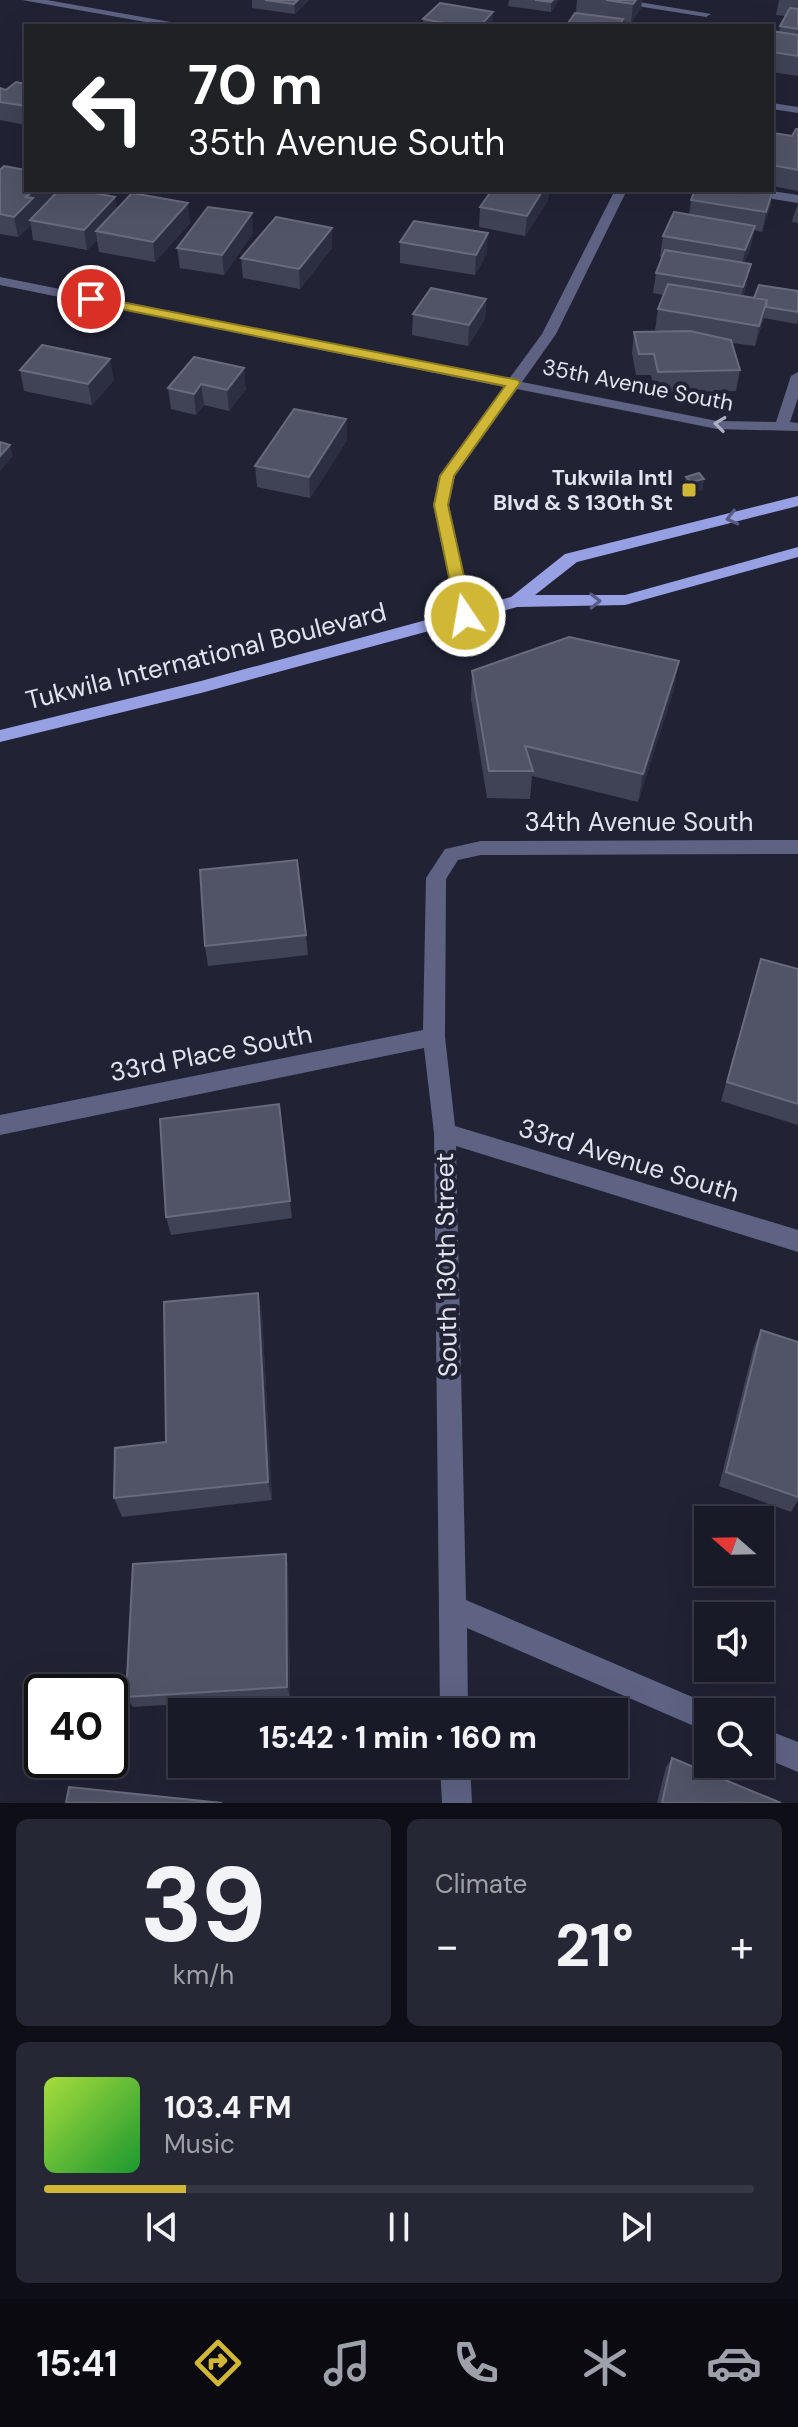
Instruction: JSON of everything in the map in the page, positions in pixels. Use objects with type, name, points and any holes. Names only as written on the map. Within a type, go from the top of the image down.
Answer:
[{"type":"main road","name":"Tukwila International Boulevard","points":[[517,601],[571,558],[798,501]]},
{"type":"main road","name":"Tukwila International Boulevard","points":[[0,736],[201,687],[517,601],[625,600],[798,552]]},
{"type":"street","points":[[27,0],[165,24]]},
{"type":"street","points":[[604,0],[706,14]]},
{"type":"street","points":[[701,24],[712,0]]},
{"type":"street","points":[[774,106],[798,110]]},
{"type":"street","points":[[465,616],[441,505],[447,476],[549,334],[620,192]]},
{"type":"street","points":[[754,192],[798,199]]},
{"type":"street","name":"35th Avenue South","points":[[0,281],[717,425],[798,427]]},
{"type":"street","points":[[781,428],[798,376]]},
{"type":"street","name":"34th Avenue South","points":[[481,848],[798,847]]},
{"type":"street","name":"South 130th Street","points":[[453,1698],[445,1133],[434,1037],[436,878],[452,854],[481,848]]},
{"type":"street","name":"33rd Place South","points":[[0,1125],[434,1037]]},
{"type":"street","name":"33rd Avenue South","points":[[445,1133],[798,1241]]},
{"type":"street","points":[[450,1607],[694,1712]]},
{"type":"street","points":[[774,1747],[798,1757]]},
{"type":"street","points":[[456,1778],[457,1803]]},
{"type":"building","points":[[265,0],[298,0],[294,4]]},
{"type":"building","points":[[606,0],[636,0],[633,4]]},
{"type":"building","points":[[440,3],[493,12],[482,24],[449,24],[423,19]]},
{"type":"building","points":[[790,8],[798,9],[798,29],[780,26]]},
{"type":"building","points":[[575,13],[623,19],[620,24],[567,24]]},
{"type":"building","points":[[774,31],[798,35],[798,56],[774,52]]},
{"type":"building","points":[[16,82],[24,84],[24,106],[0,102],[0,88],[6,90]]},
{"type":"building","points":[[798,129],[798,170],[774,165],[774,133],[792,136]]},
{"type":"building","points":[[4,166],[24,170],[24,192],[32,192],[26,197],[33,198],[14,217],[0,214],[0,170]]},
{"type":"building","points":[[57,192],[89,192],[115,197],[84,230],[30,220]]},
{"type":"building","points":[[491,192],[542,192],[527,216],[480,207]]},
{"type":"building","points":[[694,192],[772,192],[766,212],[691,200]]},
{"type":"building","points":[[132,193],[188,203],[153,242],[96,231]]},
{"type":"building","points":[[208,207],[252,213],[222,255],[177,248]]},
{"type":"building","points":[[674,212],[755,226],[745,250],[663,236]]},
{"type":"building","points":[[276,217],[332,228],[299,269],[241,258]]},
{"type":"building","points":[[414,221],[488,233],[476,255],[400,242]]},
{"type":"building","points":[[665,250],[751,264],[743,287],[656,273]]},
{"type":"building","points":[[668,284],[767,300],[759,326],[658,309]]},
{"type":"building","points":[[759,285],[798,291],[798,312],[766,307],[767,300],[754,298]]},
{"type":"building","points":[[431,288],[486,299],[469,325],[413,314]]},
{"type":"building","points":[[690,331],[731,340],[740,370],[658,372],[654,354],[639,354],[634,332]]},
{"type":"building","points":[[42,345],[110,359],[88,384],[20,370]]},
{"type":"building","points":[[194,357],[244,368],[227,390],[201,384],[194,394],[168,388]]},
{"type":"building","points":[[294,409],[346,419],[309,477],[255,466]]},
{"type":"building","points":[[0,442],[10,445],[0,456]]},
{"type":"building","points":[[699,473],[704,479],[691,482],[686,477]]},
{"type":"building","points":[[569,637],[679,661],[643,774],[525,746],[533,771],[489,771],[472,671]]},
{"type":"building","points":[[297,860],[306,935],[205,946],[200,870]]},
{"type":"building","points":[[761,959],[798,969],[798,1104],[727,1082]]},
{"type":"building","points":[[279,1104],[290,1201],[166,1217],[160,1119]]},
{"type":"building","points":[[258,1293],[268,1482],[114,1498],[115,1448],[166,1442],[164,1302]]},
{"type":"building","points":[[761,1330],[798,1342],[798,1497],[726,1472]]},
{"type":"building","points":[[286,1554],[287,1687],[128,1697],[133,1564]]},
{"type":"building","points":[[672,1758],[694,1767],[694,1778],[720,1778],[781,1803],[662,1803]]},
{"type":"building","points":[[69,1787],[222,1803],[66,1803]]},
{"type":"place","name":"Tukwila Intl Blvd & S 130th St","points":[[689,490]]},
{"type":"route","points":[[91,299],[513,383],[447,476],[441,505],[465,616]]}]
